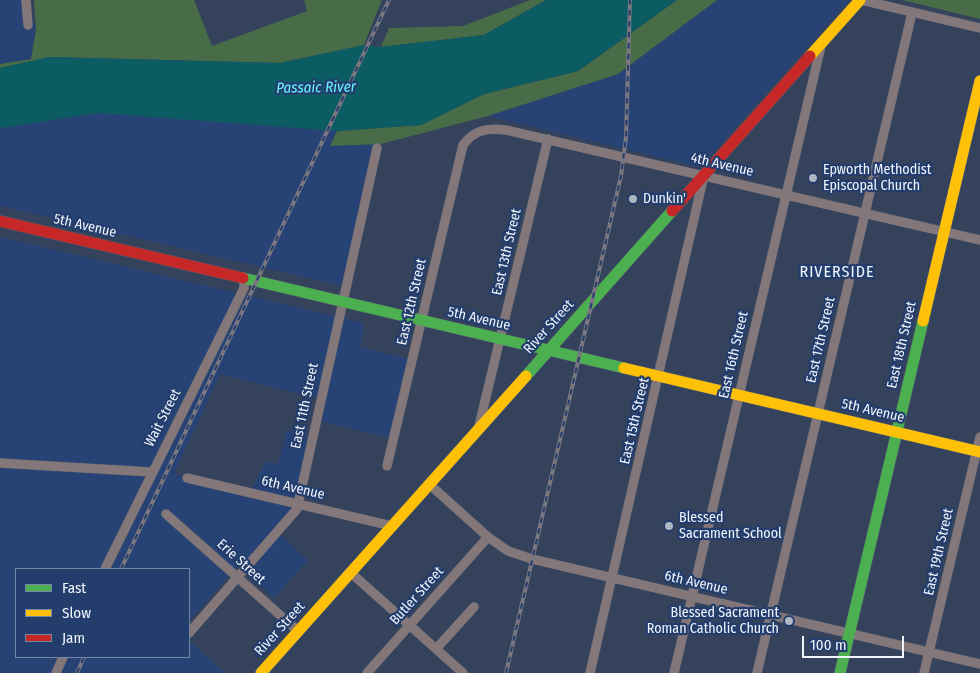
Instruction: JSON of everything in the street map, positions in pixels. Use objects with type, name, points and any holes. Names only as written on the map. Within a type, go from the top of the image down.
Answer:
[{"type":"main road","name":"River Street","points":[[261,673],[861,0]]},
{"type":"main road","name":"East 18th Street","points":[[840,673],[980,81]]},
{"type":"main road","name":"5th Avenue","points":[[0,221],[978,452]]},
{"type":"street","points":[[26,0],[28,25]]},
{"type":"street","points":[[861,0],[980,28]]},
{"type":"street","name":"East 17th Street","points":[[757,673],[912,12]]},
{"type":"street","name":"East 16th Street","points":[[674,673],[821,44]]},
{"type":"street","name":"4th Avenue","points":[[463,145],[474,134],[490,128],[548,139],[980,240]]},
{"type":"street","name":"East 13th Street","points":[[478,429],[548,139]]},
{"type":"street","name":"East 12th Street","points":[[387,466],[463,145]]},
{"type":"street","name":"East 11th Street","points":[[190,632],[294,516],[299,503],[377,148]]},
{"type":"street","name":"East 15th Street","points":[[590,673],[704,175]]},
{"type":"street","name":"Wait Street","points":[[106,568],[144,493],[151,472],[244,288],[244,278]]},
{"type":"street","name":"East 19th Street","points":[[924,673],[978,452],[980,437]]},
{"type":"street","points":[[0,462],[151,472]]},
{"type":"street","name":"6th Avenue","points":[[187,478],[392,526]]},
{"type":"street","name":"6th Avenue","points":[[429,484],[488,537],[508,551],[532,559],[980,664]]},
{"type":"street","name":"Erie Street","points":[[166,514],[298,631]]},
{"type":"street","name":"Butler Street","points":[[367,673],[488,537]]},
{"type":"street","points":[[350,572],[463,673]]},
{"type":"street","points":[[436,649],[474,607]]},
{"type":"street","points":[[56,673],[64,658]]},
{"type":"shaded area","points":[[0,0],[22,0],[23,24],[36,23],[31,59],[0,64]]},
{"type":"shaded area","points":[[34,0],[194,0],[212,46],[307,11],[304,0],[382,0],[364,45],[280,63],[50,57],[0,68],[0,64],[31,59],[36,30]]},
{"type":"shaded area","points":[[530,0],[546,0],[484,35],[381,47],[389,28],[463,26]]},
{"type":"shaded area","points":[[677,0],[717,0],[618,74],[488,116],[381,144],[330,146],[337,131],[421,125],[484,94],[578,71]]},
{"type":"shaded area","points":[[717,0],[849,0],[700,167],[488,116],[618,74]]},
{"type":"shaded area","points":[[902,0],[980,0],[980,19]]},
{"type":"shaded area","points":[[99,113],[337,131],[331,146],[381,144],[347,287],[0,206],[0,128]]},
{"type":"shaded area","points":[[0,237],[364,323],[360,347],[413,360],[394,439],[316,420],[320,399],[220,374],[174,474],[250,493],[265,462],[278,464],[287,430],[312,435],[303,505],[278,533],[308,560],[274,598],[238,565],[190,620],[190,568],[15,568],[15,658],[190,658],[190,642],[225,673],[0,673]]},
{"type":"water","name":"Passaic River","points":[[546,0],[677,0],[578,71],[484,94],[421,125],[337,131],[99,113],[0,128],[0,68],[50,57],[280,63],[364,45],[381,47],[484,35]]},
{"type":"railway","points":[[121,568],[389,0]]},
{"type":"railway","points":[[506,673],[621,176],[626,137],[630,0]]},
{"type":"railway","points":[[77,673],[84,658]]},
{"type":"traffic: fast","points":[[526,376],[672,211]]},
{"type":"traffic: fast","points":[[243,278],[624,368]]},
{"type":"traffic: fast","points":[[840,673],[923,321]]},
{"type":"traffic: slow","points":[[810,56],[860,0]]},
{"type":"traffic: slow","points":[[923,321],[980,81]]},
{"type":"traffic: slow","points":[[624,368],[980,452]]},
{"type":"traffic: slow","points":[[261,673],[526,376]]},
{"type":"traffic: jam","points":[[672,211],[810,56]]},
{"type":"traffic: jam","points":[[0,221],[243,278]]},
{"type":"place","name":"Epworth Methodist Episcopal Church","points":[[813,178]]},
{"type":"place","name":"Dunkin'","points":[[633,199]]},
{"type":"place","name":"Blessed Sacrament School","points":[[669,526]]},
{"type":"place","name":"Blessed Sacrament Roman Catholic Church","points":[[789,621]]},
{"type":"district","name":"RIVERSIDE","points":[[837,273]]}]
